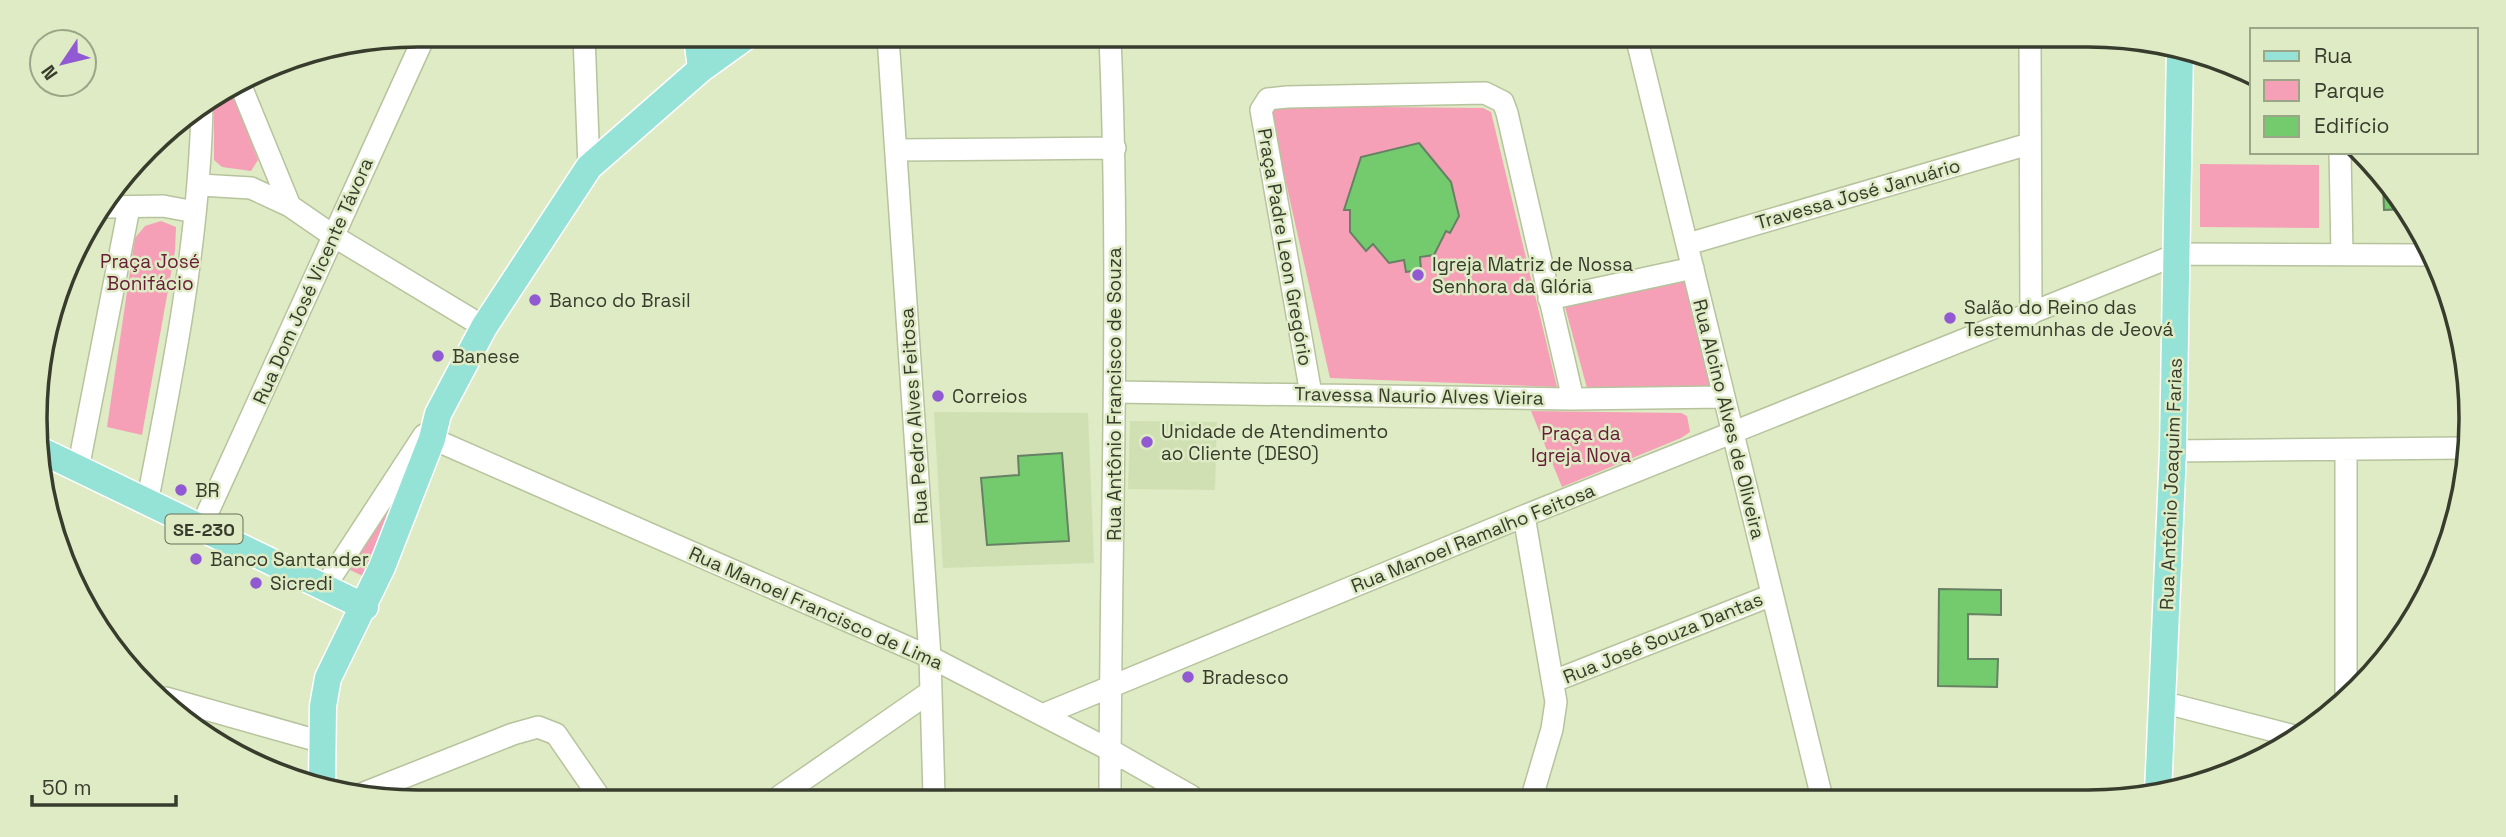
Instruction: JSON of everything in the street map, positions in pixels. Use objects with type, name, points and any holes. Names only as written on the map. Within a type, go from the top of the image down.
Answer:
[{"type":"main road","points":[[698,47],[701,69]]},
{"type":"main road","points":[[322,777],[322,742],[328,678],[365,607],[431,429],[484,327],[589,167],[701,69],[732,47]]},
{"type":"main road","name":"Rua Antônio Joaquim Farias","points":[[2158,783],[2173,451],[2180,59]]},
{"type":"main road","name":"SE-230","points":[[49,454],[365,607]]},
{"type":"street","name":"Rua Dom José Vicente Távora","points":[[201,527],[420,47]]},
{"type":"street","points":[[584,47],[589,167]]},
{"type":"street","name":"Rua Pedro Alves Feitosa","points":[[889,47],[930,657],[934,790]]},
{"type":"street","name":"Rua Antônio Francisco de Souza","points":[[1110,47],[1115,148],[1115,392],[1110,790]]},
{"type":"street","name":"Rua Alcino Alves de Oliveira","points":[[1639,47],[1820,790]]},
{"type":"street","points":[[2030,47],[2031,314]]},
{"type":"street","points":[[243,92],[290,206]]},
{"type":"street","name":"Praça Padre Leon Gregório","points":[[1311,394],[1261,110],[1268,99],[1485,93],[1494,95],[1503,102],[1507,113],[1573,399]]},
{"type":"street","points":[[148,503],[181,334],[200,184],[202,117]]},
{"type":"street","name":"Travessa José Januário","points":[[1688,244],[2029,144]]},
{"type":"street","points":[[897,150],[1115,148]]},
{"type":"street","points":[[2340,154],[2342,253]]},
{"type":"street","points":[[200,184],[251,188],[290,206],[335,237],[484,327]]},
{"type":"street","points":[[113,207],[163,206],[195,212]]},
{"type":"street","points":[[78,469],[130,208]]},
{"type":"street","points":[[2178,254],[2420,255]]},
{"type":"street","name":"Rua Manoel Ramalho Feitosa","points":[[1042,715],[1524,516],[2178,254]]},
{"type":"street","points":[[1549,299],[1693,268]]},
{"type":"street","name":"Travessa Naurio Alves Vieira","points":[[1115,392],[1573,399],[1723,397]]},
{"type":"street","points":[[324,588],[431,429]]},
{"type":"street","name":"Rua Manoel Francisco de Lima","points":[[431,429],[930,657],[1110,750],[1180,790]]},
{"type":"street","points":[[2173,451],[2458,448]]},
{"type":"street","points":[[2346,685],[2347,450]]},
{"type":"street","points":[[1524,516],[1543,639],[1554,681],[1554,714],[1534,790]]},
{"type":"street","name":"Rua José Souza Dantas","points":[[1554,681],[1772,595]]},
{"type":"street","points":[[789,790],[930,692]]},
{"type":"street","points":[[178,701],[322,742]]},
{"type":"street","points":[[2162,702],[2284,733]]},
{"type":"street","points":[[376,787],[513,734],[538,727],[556,734],[595,790]]},
{"type":"shaded area","points":[[934,412],[1088,413],[1094,563],[943,568]]},
{"type":"shaded area","points":[[1130,421],[1217,422],[1215,490],[1128,489]]},
{"type":"green space","points":[[234,97],[258,160],[251,171],[222,167],[214,160],[214,109]]},
{"type":"green space","points":[[1274,106],[1483,108],[1491,112],[1557,387],[1330,378],[1270,112]]},
{"type":"green space","points":[[2200,164],[2319,165],[2319,228],[2200,227]]},
{"type":"green space","name":"Praça José Bonifácio","points":[[161,221],[176,227],[175,251],[142,435],[107,427],[135,238],[145,226]]},
{"type":"green space","points":[[1684,278],[1712,391],[1587,388],[1564,303]]},
{"type":"green space","name":"Praça da Igreja Nova","points":[[1531,411],[1681,413],[1687,416],[1690,432],[1562,487]]},
{"type":"green space","points":[[406,469],[367,578],[346,568]]},
{"type":"building","points":[[1419,143],[1451,182],[1459,216],[1450,233],[1446,231],[1434,255],[1420,257],[1421,270],[1406,272],[1404,260],[1389,263],[1373,244],[1366,251],[1350,232],[1350,210],[1344,210],[1361,157]]},
{"type":"building","points":[[2383,194],[2394,210],[2384,210]]},
{"type":"building","points":[[1062,453],[1069,541],[987,545],[981,478],[1019,475],[1018,456]]},
{"type":"building","points":[[1939,589],[2001,590],[2001,615],[1968,614],[1968,659],[1998,659],[1997,687],[1938,686]]},
{"type":"place","name":"Igreja Matriz de Nossa Senhora da Glória","points":[[1418,275]]},
{"type":"place","name":"Banco do Brasil","points":[[535,300]]},
{"type":"place","name":"Salão do Reino das Testemunhas de Jeová","points":[[1950,318]]},
{"type":"place","name":"Banese","points":[[438,356]]},
{"type":"place","name":"Correios","points":[[938,396]]},
{"type":"place","name":"Unidade de Atendimento ao Cliente (DESO)","points":[[1147,442]]},
{"type":"place","name":"BR","points":[[181,490]]},
{"type":"place","name":"Banco Santander","points":[[196,559]]},
{"type":"place","name":"Sicredi","points":[[256,583]]},
{"type":"place","name":"Bradesco","points":[[1188,677]]}]
